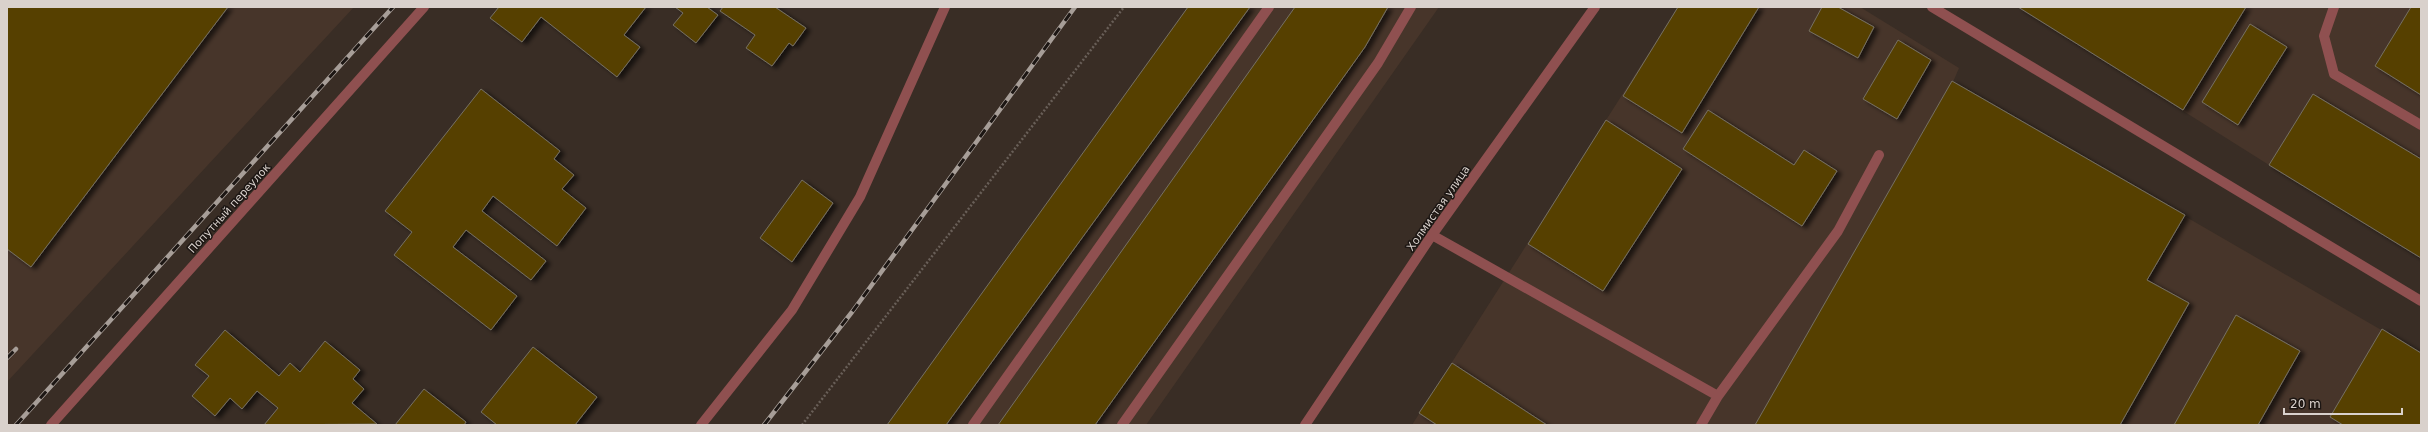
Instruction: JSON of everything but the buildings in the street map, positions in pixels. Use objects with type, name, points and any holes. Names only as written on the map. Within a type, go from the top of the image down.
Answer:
[{"type":"street","name":"Попутный переулок","points":[[52,425],[424,7]]},
{"type":"street","points":[[701,425],[792,310],[856,204],[945,7]]},
{"type":"street","points":[[973,425],[1269,7]]},
{"type":"street","points":[[1122,425],[1378,63],[1411,7]]},
{"type":"street","name":"Холмистая улица","points":[[1305,425],[1432,236],[1595,7]]},
{"type":"street","points":[[1932,7],[2421,301]]},
{"type":"street","points":[[2334,7],[2324,36],[2334,74],[2421,125]]},
{"type":"street","points":[[1701,425],[1718,396],[1838,231],[1879,156]]},
{"type":"street","points":[[1432,236],[1718,396]]},
{"type":"path","points":[[802,425],[1124,7]]},
{"type":"shaded area","points":[[7,7],[354,7],[7,382]]},
{"type":"shaded area","points":[[1188,7],[1439,7],[1146,425],[887,425]]},
{"type":"shaded area","points":[[1678,7],[1860,7],[1959,68],[1953,82],[2421,353],[2421,425],[1412,425]]},
{"type":"shaded area","points":[[2018,7],[2421,7],[2421,258],[2269,165]]},
{"type":"railway","points":[[16,425],[393,7]]},
{"type":"railway","points":[[764,425],[852,312],[1075,7]]},
{"type":"railway","points":[[7,358],[16,349]]}]
